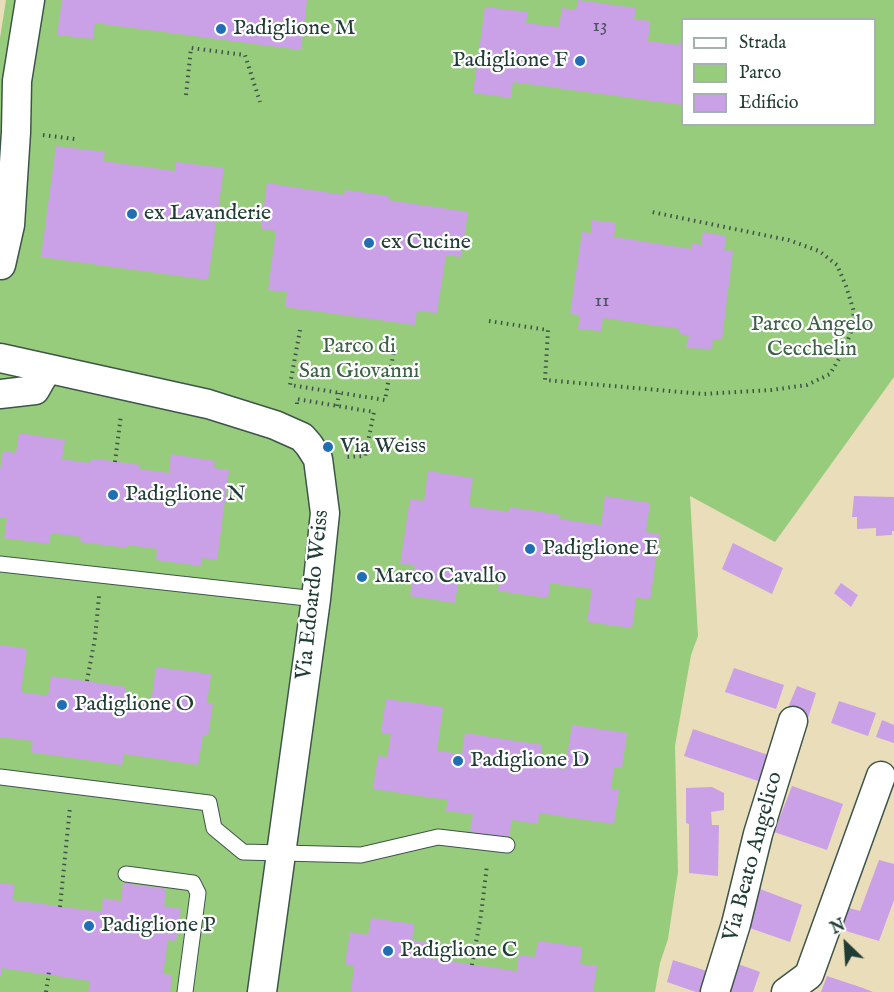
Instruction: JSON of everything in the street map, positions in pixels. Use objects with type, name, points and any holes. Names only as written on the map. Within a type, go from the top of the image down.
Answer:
[{"type":"street","points":[[0,264],[10,225],[17,81],[30,0]]},
{"type":"street","points":[[0,358],[208,404],[274,425],[302,437],[318,459]]},
{"type":"street","points":[[0,394],[35,390],[47,369]]},
{"type":"street","name":"Via Edoardo Weiss","points":[[262,992],[316,599],[325,513],[318,459]]},
{"type":"street","name":"Via Beato Angelico","points":[[715,992],[736,924],[758,834],[793,721]]},
{"type":"street","points":[[786,992],[809,975],[881,776]]},
{"type":"lane","points":[[0,564],[316,599]]},
{"type":"lane","points":[[0,777],[209,803],[214,828],[243,852],[361,855],[438,837],[507,845]]},
{"type":"lane","points":[[126,874],[193,883],[198,893],[185,992]]},
{"type":"path","points":[[186,95],[191,48],[246,55],[260,102]]},
{"type":"path","points":[[489,321],[548,330],[545,380],[703,394],[771,390],[807,385],[830,374],[851,332],[854,312],[837,265],[819,251],[788,240],[652,212]]},
{"type":"path","points":[[300,330],[290,385],[339,393],[385,400],[395,345]]},
{"type":"path","points":[[115,462],[125,385]]},
{"type":"path","points":[[338,406],[339,393]]},
{"type":"path","points":[[297,399],[374,412],[365,456],[318,459]]},
{"type":"path","points":[[87,681],[95,638],[98,602]]},
{"type":"path","points":[[60,907],[71,804]]},
{"type":"path","points":[[472,964],[487,864]]},
{"type":"path","points":[[46,992],[49,972]]},
{"type":"green space","name":"Parco di San Giovanni","points":[[6,0],[894,0],[894,377],[775,542],[690,496],[698,636],[691,655],[675,746],[678,872],[668,939],[660,963],[655,992],[0,992],[0,38]]},
{"type":"building","name":"Padiglione M","points":[[62,0],[307,0],[301,50],[95,23],[93,39],[57,35]]},
{"type":"building","name":"Padiglione F","points":[[578,0],[636,8],[634,19],[650,21],[648,41],[680,45],[681,39],[681,105],[513,82],[511,98],[473,93],[485,7],[528,12],[526,23],[559,27],[562,8],[576,10]]},
{"type":"building","name":"ex Lavanderie","points":[[56,146],[105,152],[103,161],[175,171],[176,162],[224,168],[208,280],[41,257]]},
{"type":"building","name":"ex Cucine","points":[[267,183],[344,195],[345,190],[389,196],[388,200],[468,212],[461,257],[446,255],[437,313],[417,311],[415,325],[285,307],[287,292],[268,290],[276,231],[261,229]]},
{"type":"building","points":[[592,220],[616,223],[614,237],[691,249],[692,243],[701,245],[703,232],[726,236],[724,250],[733,251],[722,339],[713,339],[712,349],[686,348],[689,336],[680,334],[680,329],[603,318],[601,331],[578,329],[580,315],[570,314],[582,232],[591,233]]},
{"type":"building","name":"Padiglione N","points":[[19,433],[65,440],[62,459],[90,463],[91,459],[98,459],[140,465],[139,469],[169,473],[171,454],[215,461],[214,468],[229,470],[217,560],[202,558],[201,566],[156,560],[157,549],[80,542],[81,537],[51,533],[49,544],[4,538],[7,518],[0,517],[0,470],[3,451],[16,453]]},
{"type":"building","name":"Padiglione E","points":[[428,471],[473,478],[469,506],[509,512],[510,507],[561,515],[560,519],[601,525],[605,496],[650,503],[646,532],[660,534],[650,599],[636,598],[632,628],[587,622],[592,589],[550,583],[548,598],[498,591],[500,576],[460,570],[455,603],[410,596],[415,565],[400,564],[410,499],[424,501]]},
{"type":"building","points":[[854,496],[894,497],[892,535],[876,536],[876,528],[857,529],[857,517],[852,517]]},
{"type":"building","points":[[733,543],[783,568],[772,594],[722,569]]},
{"type":"building","points":[[841,583],[858,595],[851,607],[834,593]]},
{"type":"building","name":"Padiglione O","points":[[0,645],[27,649],[21,692],[48,696],[51,676],[126,687],[123,707],[150,711],[156,667],[211,674],[207,703],[213,703],[208,736],[203,735],[198,765],[124,754],[122,765],[36,753],[31,752],[33,741],[0,737]]},
{"type":"building","points":[[734,668],[784,685],[776,709],[725,692]]},
{"type":"building","points":[[797,686],[816,693],[808,718],[795,714],[789,705]]},
{"type":"building","name":"Padiglione D","points":[[386,699],[443,707],[437,751],[462,754],[465,733],[542,745],[539,765],[565,769],[572,725],[627,733],[622,768],[614,767],[611,789],[619,790],[614,824],[539,813],[538,824],[512,820],[509,837],[470,832],[473,814],[446,811],[448,800],[373,789],[378,756],[387,757],[391,734],[381,733]]},
{"type":"building","points":[[839,701],[876,713],[868,736],[831,723]]},
{"type":"building","points":[[882,720],[894,725],[894,743],[876,737]]},
{"type":"building","points":[[693,729],[768,755],[761,782],[684,756]]},
{"type":"building","points":[[792,786],[843,804],[827,850],[774,832]]},
{"type":"building","points":[[712,787],[724,793],[724,810],[711,812],[712,825],[719,825],[718,876],[689,873],[686,788]]},
{"type":"building","points":[[879,860],[894,864],[894,900],[879,941],[836,928],[842,906],[860,911]]},
{"type":"building","name":"Padiglione P","points":[[0,883],[15,885],[12,900],[102,912],[103,898],[121,901],[123,883],[166,889],[164,906],[181,909],[176,941],[168,940],[163,974],[172,975],[170,992],[88,992],[90,981],[2,968],[0,976]]},
{"type":"building","points":[[760,889],[802,905],[790,942],[747,927]]},
{"type":"building","name":"Padiglione C","points":[[371,918],[414,924],[412,940],[430,943],[428,958],[517,971],[519,955],[535,957],[538,941],[582,947],[580,964],[597,966],[593,992],[351,992],[354,966],[345,964],[350,932],[368,935]]},
{"type":"building","points":[[673,960],[716,974],[710,992],[696,992],[667,982]]},
{"type":"building","points":[[738,964],[760,972],[753,992],[729,992]]},
{"type":"building","points":[[827,976],[863,988],[873,992],[821,992]]},
{"type":"place","name":"Padiglione M","points":[[221,29]]},
{"type":"place","name":"Padiglione F","points":[[580,61]]},
{"type":"place","name":"ex Lavanderie","points":[[132,214]]},
{"type":"place","name":"ex Cucine","points":[[369,243]]},
{"type":"place","name":"Via Weiss","points":[[328,447]]},
{"type":"place","name":"Padiglione N","points":[[113,495]]},
{"type":"place","name":"Padiglione E","points":[[530,549]]},
{"type":"place","name":"Marco Cavallo","points":[[362,577]]},
{"type":"place","name":"Padiglione O","points":[[62,705]]},
{"type":"place","name":"Padiglione D","points":[[458,761]]},
{"type":"place","name":"Padiglione P","points":[[89,926]]},
{"type":"place","name":"Padiglione C","points":[[388,951]]},
{"type":"park label","name":"Parco Angelo Cecchelin","points":[[812,338]]}]
